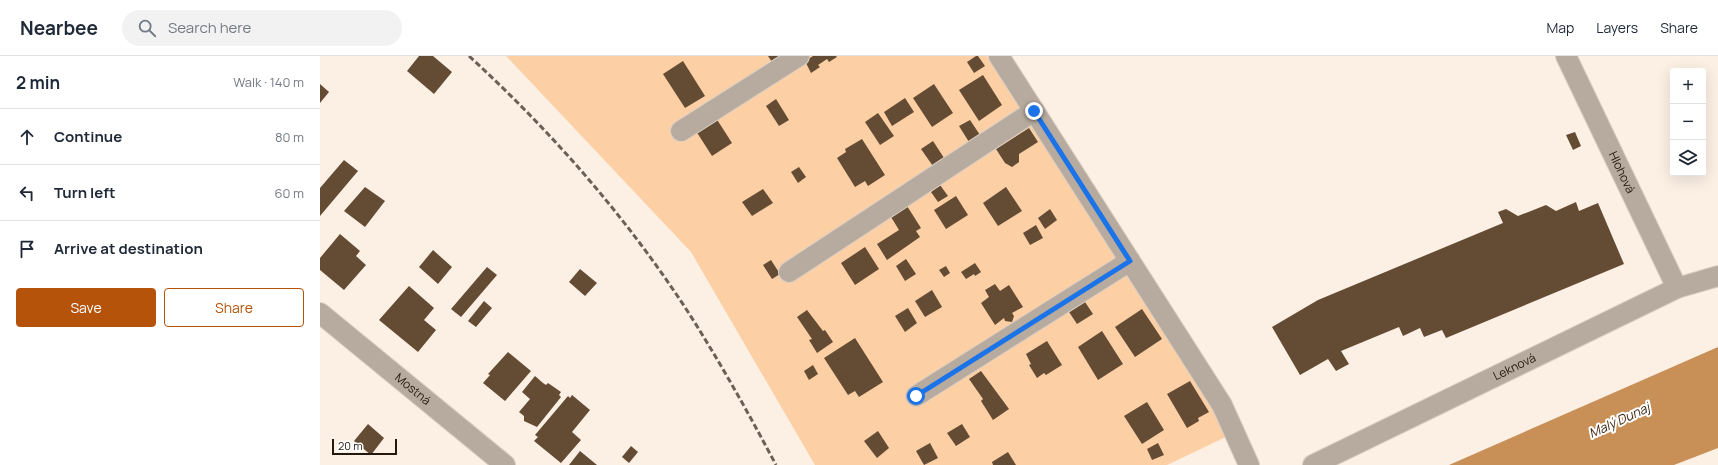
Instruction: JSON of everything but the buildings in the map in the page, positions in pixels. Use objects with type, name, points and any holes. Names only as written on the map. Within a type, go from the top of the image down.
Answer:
[{"type":"street","points":[[681,131],[799,56]]},
{"type":"street","points":[[999,56],[1222,405],[1249,465]]},
{"type":"street","name":"Hlohová","points":[[1566,56],[1677,288]]},
{"type":"street","points":[[789,272],[1034,111]]},
{"type":"street","points":[[916,396],[1130,261]]},
{"type":"street","name":"Leknová","points":[[1313,465],[1677,288],[1718,276]]},
{"type":"street","name":"Mostná","points":[[320,313],[505,465]]},
{"type":"shaded area","points":[[506,56],[987,56],[1230,435],[1167,465],[815,465],[691,252]]},
{"type":"water","name":"Malý Dunaj","points":[[1718,347],[1718,448],[1674,465],[1449,465]]},
{"type":"railway","points":[[469,56],[500,85],[559,146],[588,178],[641,245],[690,315],[756,427],[776,465]]},
{"type":"route","points":[[916,396],[1130,261],[1034,111]]}]
